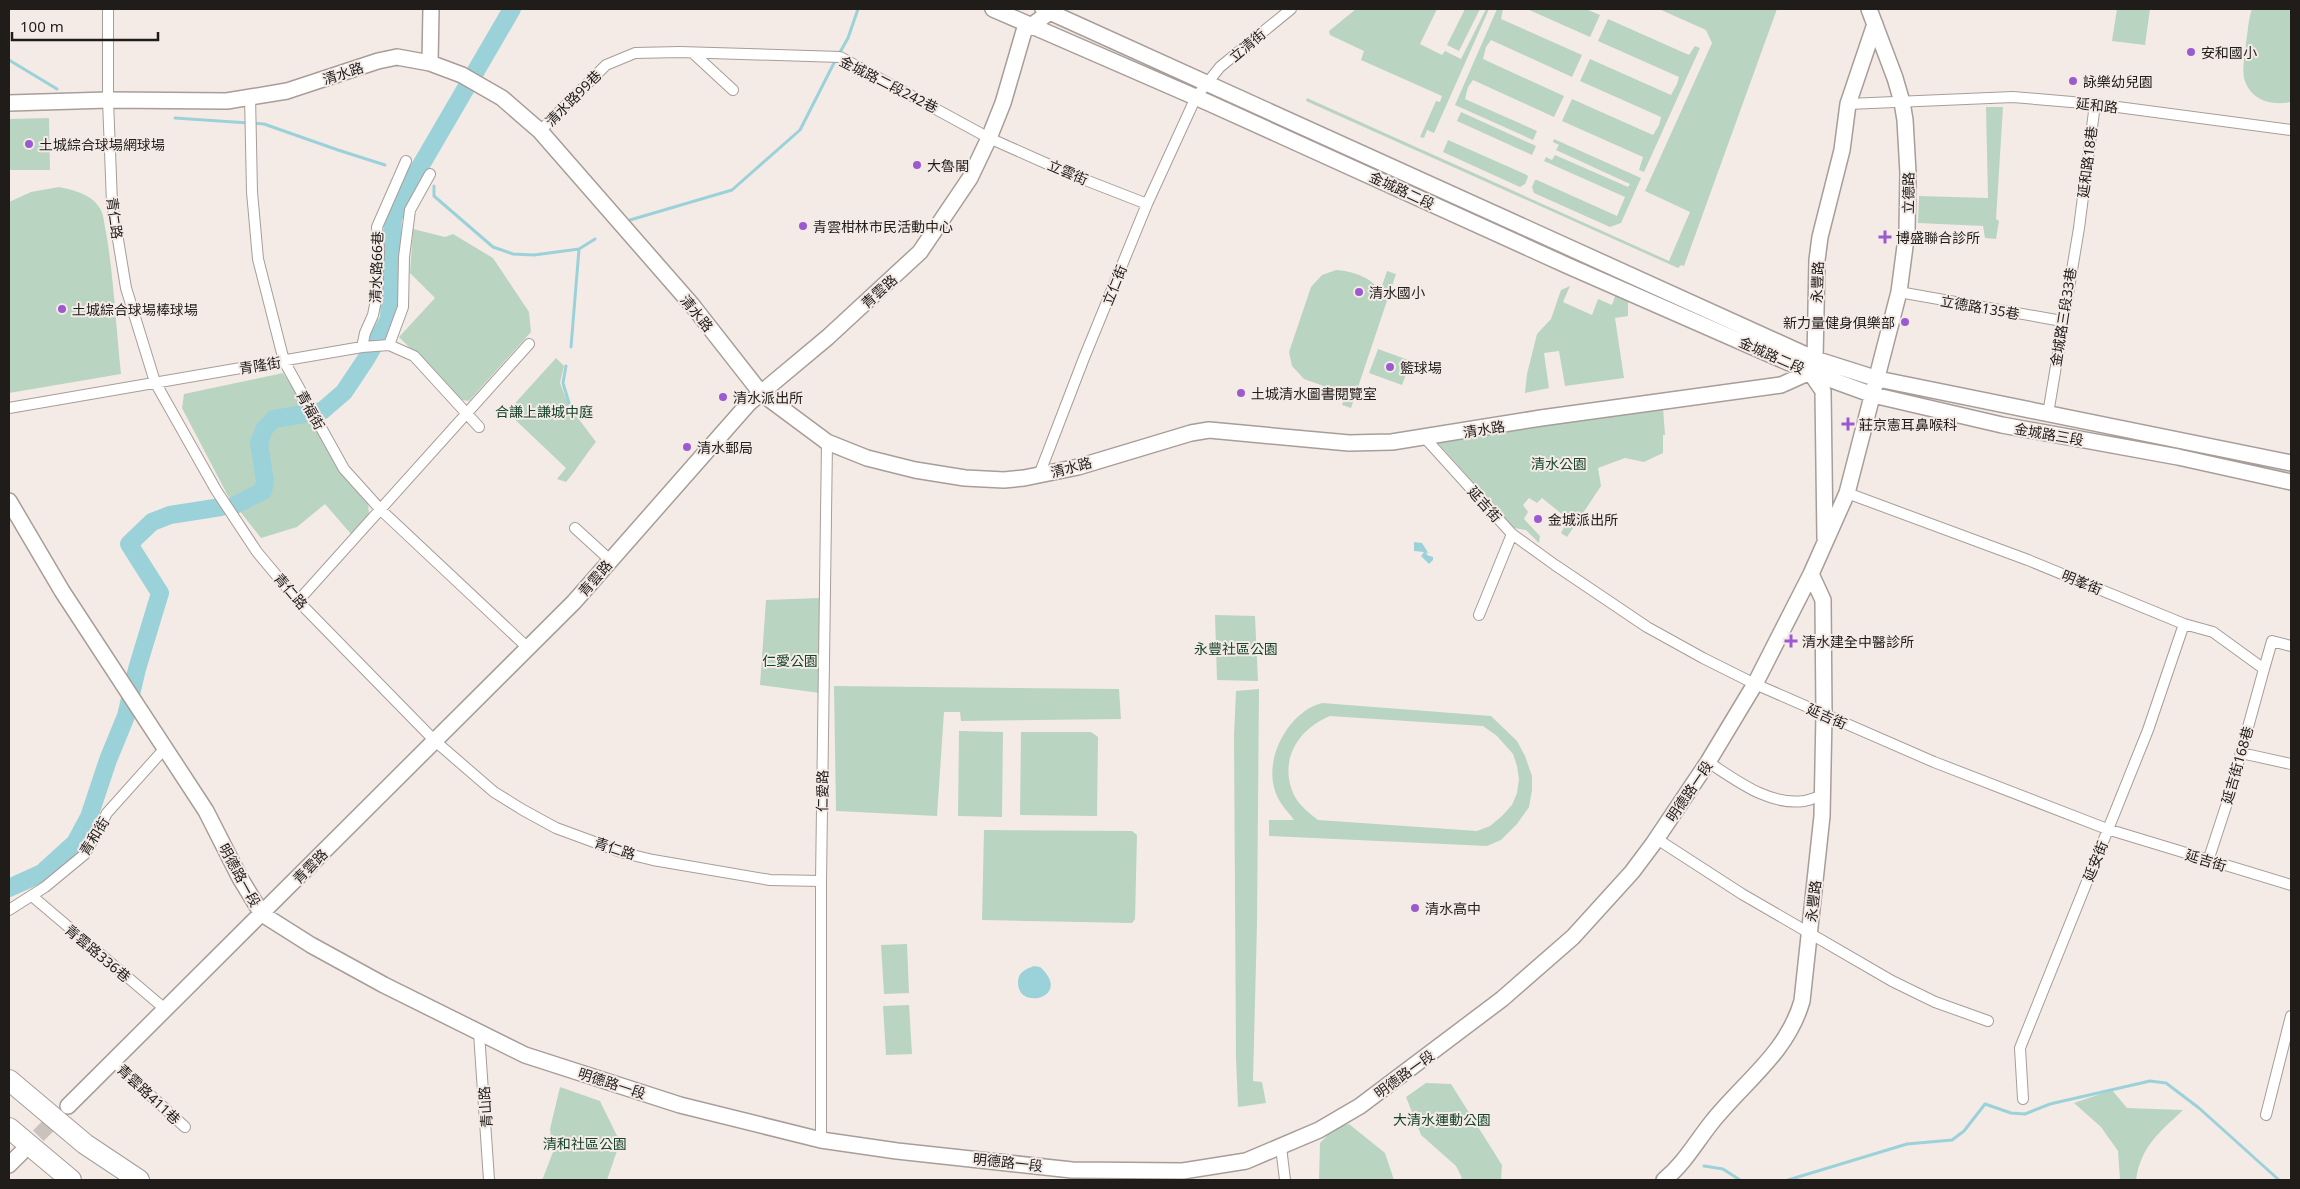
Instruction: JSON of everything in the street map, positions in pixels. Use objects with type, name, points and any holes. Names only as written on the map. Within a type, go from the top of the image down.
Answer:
[{"type":"highway","points":[[9,1080],[85,1144],[139,1180]]},
{"type":"highway","points":[[9,1128],[71,1180]]},
{"type":"street","name":"青仁路","points":[[108,9],[108,100],[112,203],[126,288],[155,382],[216,490],[257,552],[298,600],[435,741],[488,787],[523,810],[556,828],[624,853],[770,880],[821,881]]},
{"type":"street","points":[[430,63],[431,9]]},
{"type":"street","name":"金城路二段","points":[[993,9],[1032,24],[1196,97],[1566,265],[1813,366]]},
{"type":"street","name":"立清街","points":[[1196,97],[1220,67],[1291,9]]},
{"type":"street","name":"立德路","points":[[1870,9],[1902,102],[1908,158],[1908,221],[1898,292],[1878,379]]},
{"type":"street","name":"金城路二段","points":[[1049,10],[1813,366]]},
{"type":"street","name":"青雲路","points":[[68,1106],[574,602],[749,403],[828,337],[920,252],[970,178],[989,138],[1003,104],[1024,30],[1049,10]]},
{"type":"street","name":"永豐路","points":[[1813,366],[1817,260],[1842,150],[1848,104],[1875,24]]},
{"type":"street","name":"清水路99巷","points":[[540,131],[606,65],[635,53],[680,52],[693,54]]},
{"type":"street","points":[[693,54],[733,90]]},
{"type":"street","name":"金城路二段242巷","points":[[693,54],[840,57],[989,138]]},
{"type":"street","name":"清水路","points":[[9,103],[108,100],[227,101],[287,91],[378,61],[397,57],[430,63],[457,73],[502,98],[540,131],[692,305],[762,393],[827,442],[867,458],[915,470],[965,478],[1004,480],[1039,476],[1078,467],[1183,435],[1209,430],[1349,443],[1392,442],[1425,438],[1541,418],[1781,385],[1813,366]]},
{"type":"street","name":"青福街","points":[[250,96],[252,192],[258,259],[284,361],[344,470],[381,510],[528,648]]},
{"type":"street","name":"延和路","points":[[1848,104],[2013,96],[2094,104],[2291,130]]},
{"type":"street","name":"立仁街","points":[[1039,476],[1084,358],[1147,204],[1196,97]]},
{"type":"street","name":"延和路18巷","points":[[2079,221],[2094,104]]},
{"type":"street","name":"立雲街","points":[[989,138],[1070,174],[1147,204]]},
{"type":"street","name":"清水路66巷","points":[[362,347],[365,333],[373,315],[377,296],[379,250],[376,227],[406,161]]},
{"type":"street","points":[[430,174],[410,210],[404,257],[403,307],[389,345],[414,356],[479,427]]},
{"type":"street","name":"金城路三段33巷","points":[[2048,414],[2079,221]]},
{"type":"street","name":"立德路135巷","points":[[1898,292],[2062,321]]},
{"type":"street","points":[[298,600],[529,344]]},
{"type":"street","name":"青隆街","points":[[9,408],[362,347],[389,345]]},
{"type":"street","points":[[1813,366],[1823,391],[1825,544]]},
{"type":"street","name":"金城路三段","points":[[1813,366],[2291,463]]},
{"type":"street","name":"金城路三段","points":[[1813,366],[1873,395],[2002,425],[2178,457],[2291,482]]},
{"type":"street","name":"明德路一段","points":[[9,501],[62,591],[166,747],[206,811],[240,878],[262,914],[311,946],[375,981],[525,1055],[680,1105],[821,1140],[897,1151],[1072,1170],[1183,1171],[1246,1161],[1319,1130],[1360,1106],[1502,999],[1573,936],[1632,872],[1657,839],[1708,762],[1755,684],[1811,574],[1847,493],[1878,379]]},
{"type":"street","name":"延吉街","points":[[1425,438],[1512,534],[1647,627],[1755,684],[1934,762],[2107,830],[2291,885]]},
{"type":"street","name":"仁愛路","points":[[821,1140],[821,881],[827,442]]},
{"type":"street","name":"明峯街","points":[[1847,493],[2028,560],[2184,624],[2213,632],[2264,669]]},
{"type":"street","points":[[575,528],[610,560]]},
{"type":"street","points":[[1479,614],[1512,534]]},
{"type":"street","name":"永豐路","points":[[1664,1180],[1679,1168],[1713,1121],[1784,1042],[1796,1020],[1802,1001],[1823,795],[1823,600],[1811,574]]},
{"type":"street","name":"延安街","points":[[2023,1099],[2020,1048],[2148,730],[2184,624]]},
{"type":"street","points":[[2264,669],[2272,641],[2291,646]]},
{"type":"street","name":"延吉街168巷","points":[[2208,861],[2264,669]]},
{"type":"street","name":"青和街","points":[[9,910],[32,896],[85,854],[107,813],[166,747]]},
{"type":"street","points":[[2241,753],[2291,764]]},
{"type":"street","points":[[1708,762],[1743,784],[1773,798],[1804,801],[1823,795]]},
{"type":"street","points":[[1657,839],[1742,894],[1892,980],[1934,1002],[1988,1021]]},
{"type":"street","name":"青雲路336巷","points":[[32,896],[165,1009]]},
{"type":"street","points":[[2266,1115],[2291,1016]]},
{"type":"street","name":"青山路","points":[[479,1033],[488,1180]]},
{"type":"street","name":"青雲路411巷","points":[[113,1061],[185,1127]]},
{"type":"street","points":[[1280,1147],[1284,1180]]},
{"type":"street","points":[[9,1165],[21,1153]]},
{"type":"green space","points":[[1356,9],[1437,9],[1420,44],[1442,55],[1445,51],[1461,59],[1486,9],[1489,9],[1434,133],[1427,130],[1424,138],[1420,137],[1436,101],[1440,102],[1442,96],[1361,60],[1364,51],[1330,35],[1329,31]]},
{"type":"green space","points":[[1465,9],[1480,9],[1459,51],[1447,45]]},
{"type":"green space","points":[[1497,9],[1503,9],[1501,19],[1582,55],[1572,77],[1491,40],[1486,47],[1483,59],[1564,96],[1554,117],[1473,80],[1468,87],[1465,99],[1537,131],[1533,140],[1455,105]]},
{"type":"green space","points":[[1527,9],[1586,9],[1600,15],[1590,37]]},
{"type":"green space","points":[[1659,9],[1777,9],[1684,266],[1681,265],[1678,268],[1306,101],[1307,98],[1669,261],[1690,212],[1645,191],[1712,43],[1706,30]]},
{"type":"green space","points":[[2117,9],[2150,9],[2145,45],[2112,41]]},
{"type":"green space","points":[[2252,9],[2291,9],[2290,102],[2276,103],[2262,100],[2251,92],[2247,86],[2243,65]]},
{"type":"green space","points":[[1608,19],[1689,55],[1695,46],[1700,48],[1644,172],[1639,170],[1643,157],[1562,121],[1572,99],[1653,135],[1659,125],[1661,117],[1580,81],[1590,59],[1671,95],[1677,84],[1679,77],[1598,41]]},
{"type":"green space","points":[[1986,107],[2003,107],[1996,219],[1999,221],[1996,239],[1985,238],[1983,226],[1918,223],[1919,196],[1988,198]]},
{"type":"green space","points":[[1461,112],[1536,146],[1532,155],[1457,121]]},
{"type":"green space","name":"土城綜合球場網球場","points":[[49,118],[50,170],[9,170],[9,119]]},
{"type":"green space","points":[[1554,139],[1641,178],[1621,223],[1610,227],[1534,193],[1532,187],[1535,180],[1537,180],[1617,216],[1625,197],[1544,161],[1546,157],[1552,160],[1555,155],[1628,187],[1630,184],[1556,150],[1559,145],[1553,142]]},
{"type":"green space","points":[[1448,140],[1527,175],[1525,184],[1520,187],[1443,152]]},
{"type":"green space","name":"土城綜合球場棒球場","points":[[59,187],[87,196],[96,203],[102,212],[111,267],[121,374],[9,393],[9,202],[31,192]]},
{"type":"green space","points":[[413,229],[445,237],[453,234],[493,258],[529,312],[531,332],[469,401],[462,400],[399,337],[435,298],[410,273]]},
{"type":"green space","points":[[1336,270],[1355,273],[1367,279],[1380,292],[1387,271],[1396,274],[1351,408],[1342,405],[1348,388],[1332,389],[1304,379],[1292,366],[1289,352],[1311,287],[1322,275]]},
{"type":"green space","points":[[1570,286],[1563,302],[1592,315],[1598,299],[1612,305],[1616,294],[1628,300],[1628,316],[1615,318],[1624,378],[1565,386],[1559,351],[1544,353],[1549,388],[1525,393],[1527,374],[1537,334],[1551,319],[1561,290]]},
{"type":"green space","name":"籃球場","points":[[1378,349],[1411,361],[1402,385],[1369,373]]},
{"type":"green space","name":"合謙上謙城中庭","points":[[556,358],[564,366],[560,383],[569,406],[596,442],[566,482],[557,479],[566,468],[507,412]]},
{"type":"green space","points":[[283,373],[368,501],[369,515],[351,534],[325,504],[297,527],[261,538],[228,496],[182,408],[184,394]]},
{"type":"green space","name":"清水公園","points":[[1663,408],[1665,435],[1663,435],[1663,453],[1644,462],[1625,458],[1598,468],[1601,486],[1567,537],[1561,533],[1568,519],[1542,498],[1537,503],[1529,498],[1523,505],[1528,512],[1524,519],[1540,536],[1539,543],[1526,530],[1514,528],[1438,443],[1486,434]]},
{"type":"green space","name":"仁愛公園","points":[[819,598],[820,693],[760,685],[766,600]]},
{"type":"green space","name":"永豐社區公園","points":[[1215,615],[1255,616],[1258,681],[1217,680]]},
{"type":"green space","points":[[834,686],[1119,689],[1121,719],[961,721],[960,712],[944,712],[937,816],[836,811]]},
{"type":"green space","points":[[1259,689],[1257,923],[1253,1081],[1262,1082],[1266,1103],[1238,1107],[1234,735],[1236,691]]},
{"type":"green space","points":[[1322,703],[1491,716],[1517,741],[1525,756],[1532,776],[1529,807],[1517,824],[1501,840],[1487,846],[1269,836],[1269,820],[1294,820],[1278,798],[1273,785],[1272,770],[1280,741],[1288,728],[1309,708]],"holes":[[[1330,716],[1483,726],[1497,736],[1513,754],[1519,779],[1517,793],[1512,805],[1490,826],[1477,831],[1318,820],[1308,812],[1294,795],[1288,770],[1294,748],[1309,729]]]},
{"type":"green space","points":[[959,731],[1003,732],[1002,817],[958,816]]},
{"type":"green space","points":[[1021,732],[1091,732],[1098,737],[1097,816],[1020,815]]},
{"type":"green space","points":[[984,830],[1132,831],[1137,835],[1135,919],[1132,923],[982,920]]},
{"type":"green space","points":[[907,944],[909,993],[884,994],[881,945]]},
{"type":"green space","points":[[909,1005],[912,1054],[886,1055],[883,1006]]},
{"type":"green space","name":"大清水運動公園","points":[[1426,1083],[1451,1084],[1502,1165],[1501,1180],[1458,1180],[1462,1178],[1456,1166],[1421,1135],[1406,1097]]},
{"type":"green space","name":"清和社區公園","points":[[560,1087],[600,1101],[620,1142],[607,1180],[540,1180],[543,1178],[553,1152],[550,1129]]},
{"type":"green space","points":[[2112,1090],[2127,1108],[2183,1110],[2152,1141],[2142,1158],[2136,1180],[2120,1180],[2118,1151],[2101,1127],[2074,1103]]},
{"type":"green space","name":"大清水運動公園","points":[[1349,1124],[1385,1153],[1394,1180],[1319,1180],[1320,1143],[1336,1127]]},
{"type":"water","points":[[1414,542],[1422,543],[1429,554],[1426,552],[1427,555],[1433,557],[1429,564],[1421,556],[1424,552],[1414,551]]},
{"type":"water","points":[[1034,966],[1040,967],[1049,977],[1051,986],[1048,993],[1041,997],[1026,997],[1020,991],[1018,979],[1021,973]]},
{"type":"waterway","points":[[235,505],[263,491],[265,482],[259,442],[265,428],[274,419],[322,411],[344,392],[389,319],[393,218],[410,184],[512,9]]},
{"type":"waterway","points":[[839,54],[848,38],[858,9]]},
{"type":"waterway","points":[[630,220],[732,190],[800,130],[836,59]]},
{"type":"waterway","points":[[9,60],[57,89]]},
{"type":"waterway","points":[[175,118],[264,124],[385,165]]},
{"type":"waterway","points":[[434,186],[434,196],[493,247],[513,254],[534,255],[579,249],[595,239]]},
{"type":"waterway","points":[[571,347],[579,249]]},
{"type":"waterway","points":[[566,366],[563,383],[569,403]]},
{"type":"waterway","points":[[9,888],[42,873],[75,843],[89,817],[108,760],[126,716],[137,669],[160,593],[129,544],[152,522],[170,515],[221,507]]},
{"type":"waterway","points":[[1788,1180],[1907,1144],[1952,1140],[1964,1131],[1985,1104],[2011,1113],[2025,1114],[2050,1104],[2150,1081],[2166,1083],[2199,1108],[2279,1180]]},
{"type":"waterway","points":[[1704,1166],[1723,1169],[1740,1180]]},
{"type":"tunnel","points":[[22,1152],[62,1112]]},
{"type":"place","name":"安和國小","points":[[2191,52]]},
{"type":"place","name":"詠樂幼兒園","points":[[2073,81]]},
{"type":"place","name":"土城綜合球場網球場","points":[[29,144]]},
{"type":"place","name":"大魯閣","points":[[917,165]]},
{"type":"place","name":"青雲柑林市民活動中心","points":[[803,226]]},
{"type":"place","name":"博盛聯合診所","points":[[1885,237]]},
{"type":"place","name":"清水國小","points":[[1359,292]]},
{"type":"place","name":"土城綜合球場棒球場","points":[[62,309]]},
{"type":"place","name":"新力量健身俱樂部","points":[[1905,322]]},
{"type":"place","name":"籃球場","points":[[1390,367]]},
{"type":"place","name":"土城清水圖書閱覽室","points":[[1241,393]]},
{"type":"place","name":"清水派出所","points":[[723,397]]},
{"type":"place","name":"莊京憲耳鼻喉科","points":[[1848,424]]},
{"type":"place","name":"清水郵局","points":[[687,447]]},
{"type":"place","name":"金城派出所","points":[[1538,519]]},
{"type":"place","name":"清水建全中醫診所","points":[[1791,641]]},
{"type":"place","name":"清水高中","points":[[1415,908]]}]
